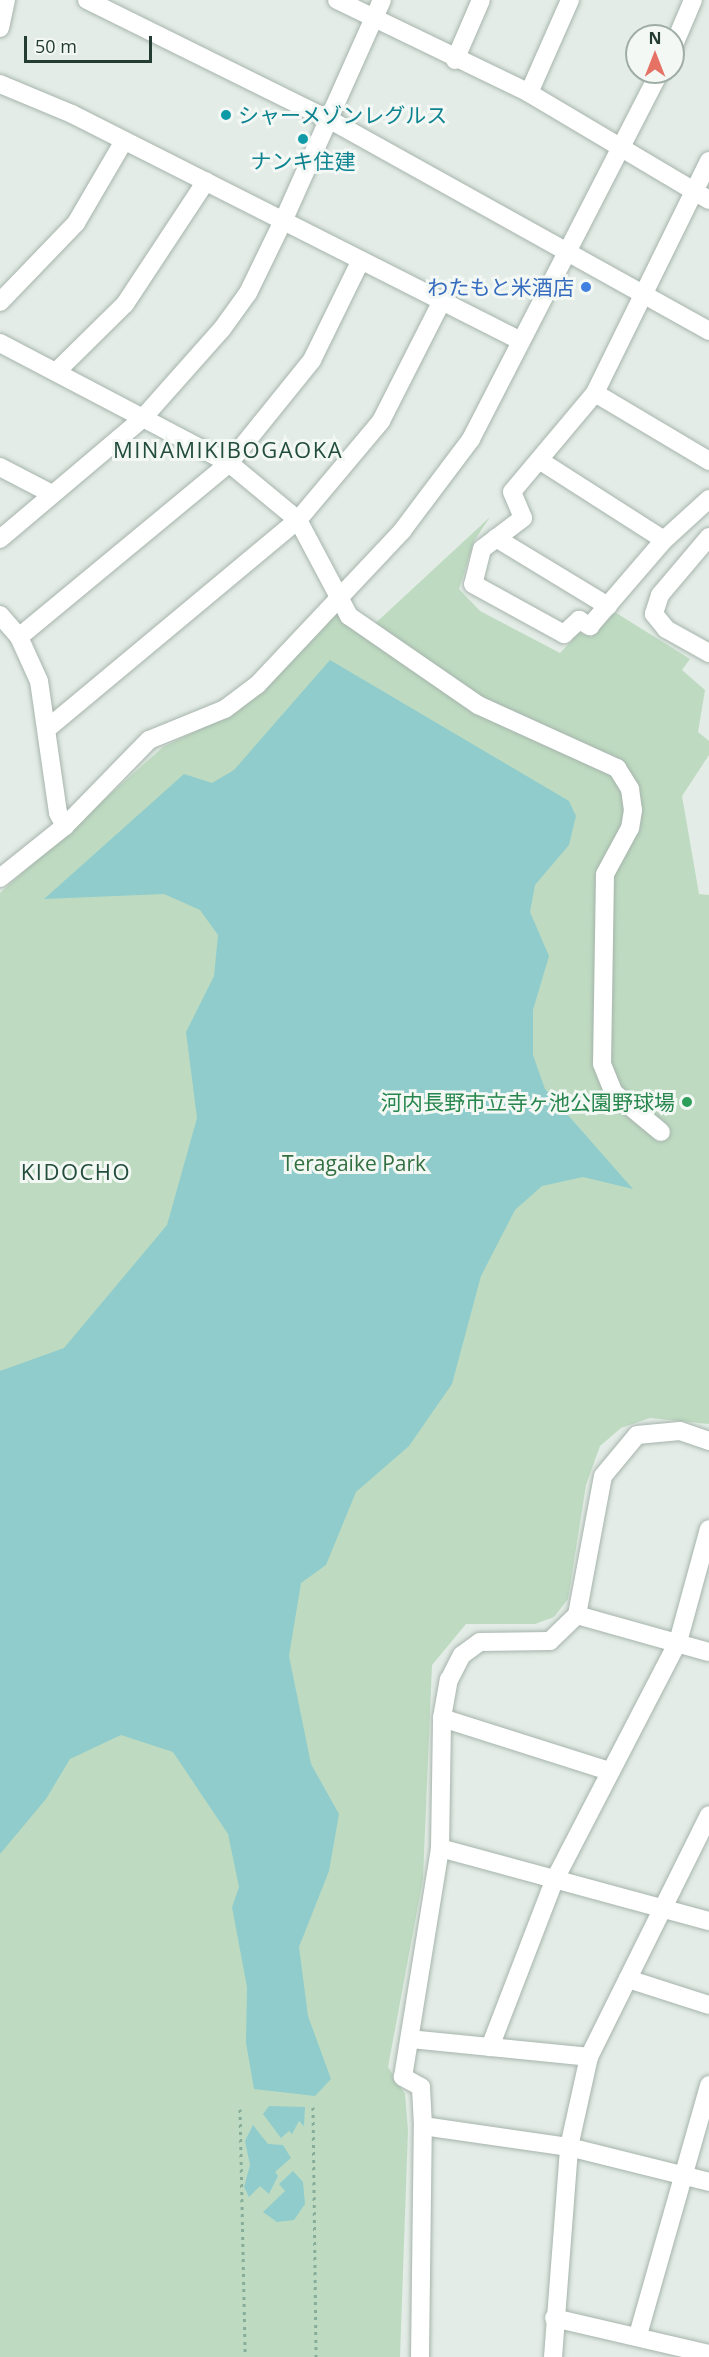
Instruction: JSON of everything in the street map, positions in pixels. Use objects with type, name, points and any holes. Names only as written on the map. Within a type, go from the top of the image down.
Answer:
[{"type":"street","points":[[0,28],[6,0]]},
{"type":"street","points":[[87,0],[332,121],[567,249],[709,331]]},
{"type":"street","points":[[337,0],[455,60],[529,93],[709,200]]},
{"type":"street","points":[[0,539],[142,418],[229,320],[285,219],[332,121],[382,0]]},
{"type":"street","points":[[455,60],[480,0]]},
{"type":"street","points":[[529,93],[570,0]]},
{"type":"street","points":[[683,24],[693,0]]},
{"type":"street","points":[[0,84],[285,219],[361,261],[521,341]]},
{"type":"street","points":[[0,878],[65,826],[149,741],[225,709],[257,685],[338,596],[402,531],[471,439],[654,84]]},
{"type":"street","points":[[0,302],[76,223],[124,141]]},
{"type":"street","points":[[709,161],[595,393],[512,492],[524,518],[482,549],[473,584],[564,634],[579,620],[590,626],[663,540],[709,499]]},
{"type":"street","points":[[57,372],[124,304],[206,181]]},
{"type":"street","points":[[19,637],[229,463],[312,360],[361,261]]},
{"type":"street","points":[[48,728],[298,520],[381,421],[442,301]]},
{"type":"street","points":[[0,343],[229,463],[298,520],[349,616],[469,698],[617,768],[630,789],[630,828],[605,874],[602,1064],[614,1093],[661,1132]]},
{"type":"street","points":[[595,393],[709,461]]},
{"type":"street","points":[[539,460],[663,540]]},
{"type":"street","points":[[0,467],[52,494]]},
{"type":"street","points":[[709,537],[660,595],[654,615],[666,629],[709,652]]},
{"type":"street","points":[[496,538],[608,606]]},
{"type":"street","points":[[0,615],[19,637],[39,681],[48,728],[58,813],[65,826]]},
{"type":"street","points":[[420,2357],[423,2126],[421,2087],[403,2077],[440,1848],[442,1718],[449,1680],[462,1655],[480,1642],[550,1641],[577,1615],[603,1476],[637,1436],[680,1431],[709,1441]]},
{"type":"street","points":[[490,2047],[554,1881],[609,1771],[678,1642],[709,1529]]},
{"type":"street","points":[[577,1615],[709,1652]]},
{"type":"street","points":[[442,1718],[609,1771]]},
{"type":"street","points":[[553,2357],[554,2318],[569,2147],[589,2057],[707,1824]]},
{"type":"street","points":[[440,1848],[554,1881],[709,1921]]},
{"type":"street","points":[[628,1979],[709,2005]]},
{"type":"street","points":[[410,2039],[589,2057]]},
{"type":"street","points":[[638,2335],[709,2085]]},
{"type":"street","points":[[423,2126],[569,2147],[709,2181]]},
{"type":"street","points":[[554,2318],[638,2335],[709,2354]]},
{"type":"path","points":[[313,2107],[316,2357]]},
{"type":"path","points":[[240,2109],[245,2357]]},
{"type":"green space","name":"Teragaike Park","points":[[490,517],[474,541],[459,589],[480,611],[560,653],[579,633],[591,637],[613,611],[690,659],[682,670],[705,690],[698,732],[709,741],[709,755],[682,796],[699,894],[709,895],[709,1424],[650,1418],[621,1428],[600,1446],[586,1485],[568,1599],[554,1617],[535,1624],[466,1624],[432,1665],[423,1879],[388,2067],[405,2094],[408,2130],[400,2357],[0,2357],[0,893],[163,747],[232,714],[334,609],[367,631]]},
{"type":"water","points":[[330,660],[569,801],[576,816],[569,845],[535,885],[530,912],[549,956],[533,1010],[533,1055],[545,1089],[633,1189],[583,1177],[542,1186],[515,1210],[481,1276],[452,1384],[409,1446],[356,1492],[326,1565],[301,1583],[289,1656],[311,1764],[339,1814],[329,1871],[299,1947],[308,2016],[331,2079],[315,2096],[254,2089],[246,2043],[247,1987],[232,1907],[239,1887],[228,1834],[173,1752],[121,1735],[70,1759],[46,1799],[0,1854],[0,1371],[64,1348],[167,1225],[197,1118],[186,1032],[214,976],[218,935],[200,910],[164,894],[44,899],[184,774],[212,783],[234,770]]},
{"type":"water","points":[[269,2106],[305,2107],[304,2126],[299,2121],[292,2134],[289,2131],[281,2138],[263,2114]]},
{"type":"water","points":[[253,2125],[268,2144],[283,2145],[291,2158],[275,2172],[278,2176],[269,2194],[260,2186],[249,2197],[244,2187],[250,2165],[245,2141]]},
{"type":"water","points":[[293,2171],[303,2182],[305,2204],[294,2220],[277,2222],[263,2212],[285,2191],[279,2184]]},
{"type":"place","name":"シャーメゾンレグルス","points":[[226,115]]},
{"type":"place","name":"ナンキ住建","points":[[303,139]]},
{"type":"place","name":"わたもと米酒店","points":[[586,287]]},
{"type":"place","name":"河内長野市立寺ヶ池公園野球場","points":[[687,1102]]},
{"type":"district","name":"MINAMIKIBOGAOKA","points":[[228,450]]},
{"type":"district","name":"KIDOCHO","points":[[76,1172]]}]
